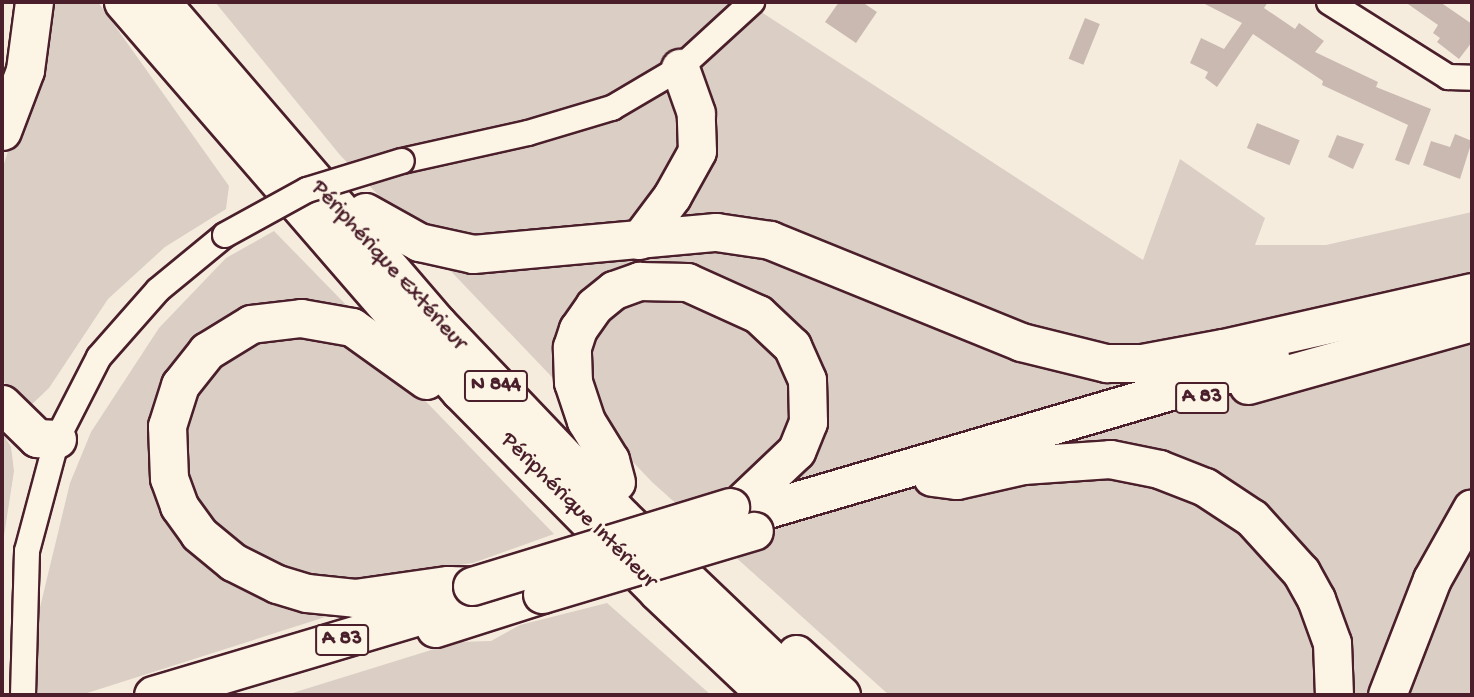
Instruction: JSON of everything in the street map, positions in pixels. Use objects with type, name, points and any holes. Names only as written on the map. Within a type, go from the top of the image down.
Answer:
[{"type":"highway","points":[[2,131],[25,70],[34,2]]},
{"type":"highway","name":"Périphérique Intérieur","points":[[123,2],[267,173],[460,391],[724,656],[767,695]]},
{"type":"highway","name":"Périphérique Extérieur","points":[[160,2],[389,270],[542,435],[808,695]]},
{"type":"highway","points":[[639,240],[672,195],[697,151],[696,113],[680,68]]},
{"type":"highway","points":[[231,88],[280,116],[365,212],[616,482],[841,695]]},
{"type":"highway","points":[[365,212],[419,242],[473,254],[716,232],[770,240],[1021,342],[1106,363],[1142,363],[1223,348],[1472,292]]},
{"type":"highway","points":[[146,695],[472,586],[741,515],[796,451],[808,422],[807,380],[792,346],[775,328],[739,302],[687,282],[653,280],[626,285],[603,298],[578,330],[572,355],[573,382],[586,421],[610,460],[616,482]]},
{"type":"highway","name":"A 83","points":[[944,465],[1472,306]]},
{"type":"highway","points":[[460,391],[430,384],[389,350],[352,327],[319,319],[260,322],[228,335],[188,371],[170,412],[166,461],[173,493],[198,534],[233,562],[277,583],[307,593],[355,598],[472,586]]},
{"type":"highway","name":"A 83","points":[[224,695],[741,515],[944,465],[1472,322]]},
{"type":"highway","points":[[2,404],[37,438],[57,439]]},
{"type":"highway","points":[[944,465],[957,480],[1023,465],[1110,459],[1159,469],[1205,487],[1252,518],[1301,572],[1316,598],[1332,643],[1334,695]]},
{"type":"highway","points":[[1387,695],[1432,579],[1472,508]]},
{"type":"highway","name":"A 83","points":[[153,695],[536,588]]},
{"type":"highway","points":[[1407,695],[1420,649],[1420,610]]},
{"type":"highway","points":[[724,656],[738,695]]},
{"type":"street","points":[[23,695],[22,626],[27,551],[57,439],[82,387],[113,341],[158,290],[225,235],[306,190],[402,160],[580,120],[642,94],[680,68],[752,2]]},
{"type":"street","points":[[1329,2],[1448,77],[1472,78]]},
{"type":"shaded area","points":[[41,2],[98,2],[229,186],[226,209],[165,247],[108,299],[49,388],[29,407],[17,402],[2,379],[2,170],[37,60]]},
{"type":"shaded area","points":[[215,2],[746,2],[1143,260],[1180,159],[1265,218],[1255,245],[1326,245],[1472,212],[1472,695],[889,695],[652,482],[340,155]]},
{"type":"shaded area","points":[[274,231],[355,314],[302,300],[166,390],[183,535],[338,613],[81,695],[37,695],[36,624],[70,483],[91,432],[159,328],[226,258]]},
{"type":"shaded area","points":[[272,330],[319,331],[381,355],[554,534],[473,563],[430,569],[430,577],[309,583],[221,536],[181,481],[178,443],[196,376]]},
{"type":"shaded area","points":[[2,432],[11,447],[14,471],[2,549]]},
{"type":"shaded area","points":[[607,603],[711,695],[286,695],[457,642],[491,641],[520,625]]},
{"type":"building","points":[[839,2],[862,2],[877,12],[856,43],[825,22]]},
{"type":"building","points":[[1201,2],[1268,2],[1264,8],[1295,29],[1299,23],[1324,41],[1315,52],[1378,82],[1376,87],[1431,109],[1409,165],[1395,160],[1408,125],[1322,85],[1323,81],[1253,34],[1217,87],[1205,78],[1208,72],[1190,63],[1201,38],[1224,49],[1242,23]]},
{"type":"building","points":[[1405,2],[1440,2],[1472,24],[1472,42],[1459,59],[1437,42],[1440,38],[1433,33],[1438,25]]},
{"type":"building","points":[[1085,18],[1100,24],[1083,65],[1069,59]]},
{"type":"building","points":[[1257,123],[1300,140],[1290,165],[1247,148]]},
{"type":"building","points":[[1455,134],[1472,141],[1460,179],[1423,165],[1431,141],[1450,147]]},
{"type":"building","points":[[1337,135],[1364,144],[1353,169],[1328,157]]}]
